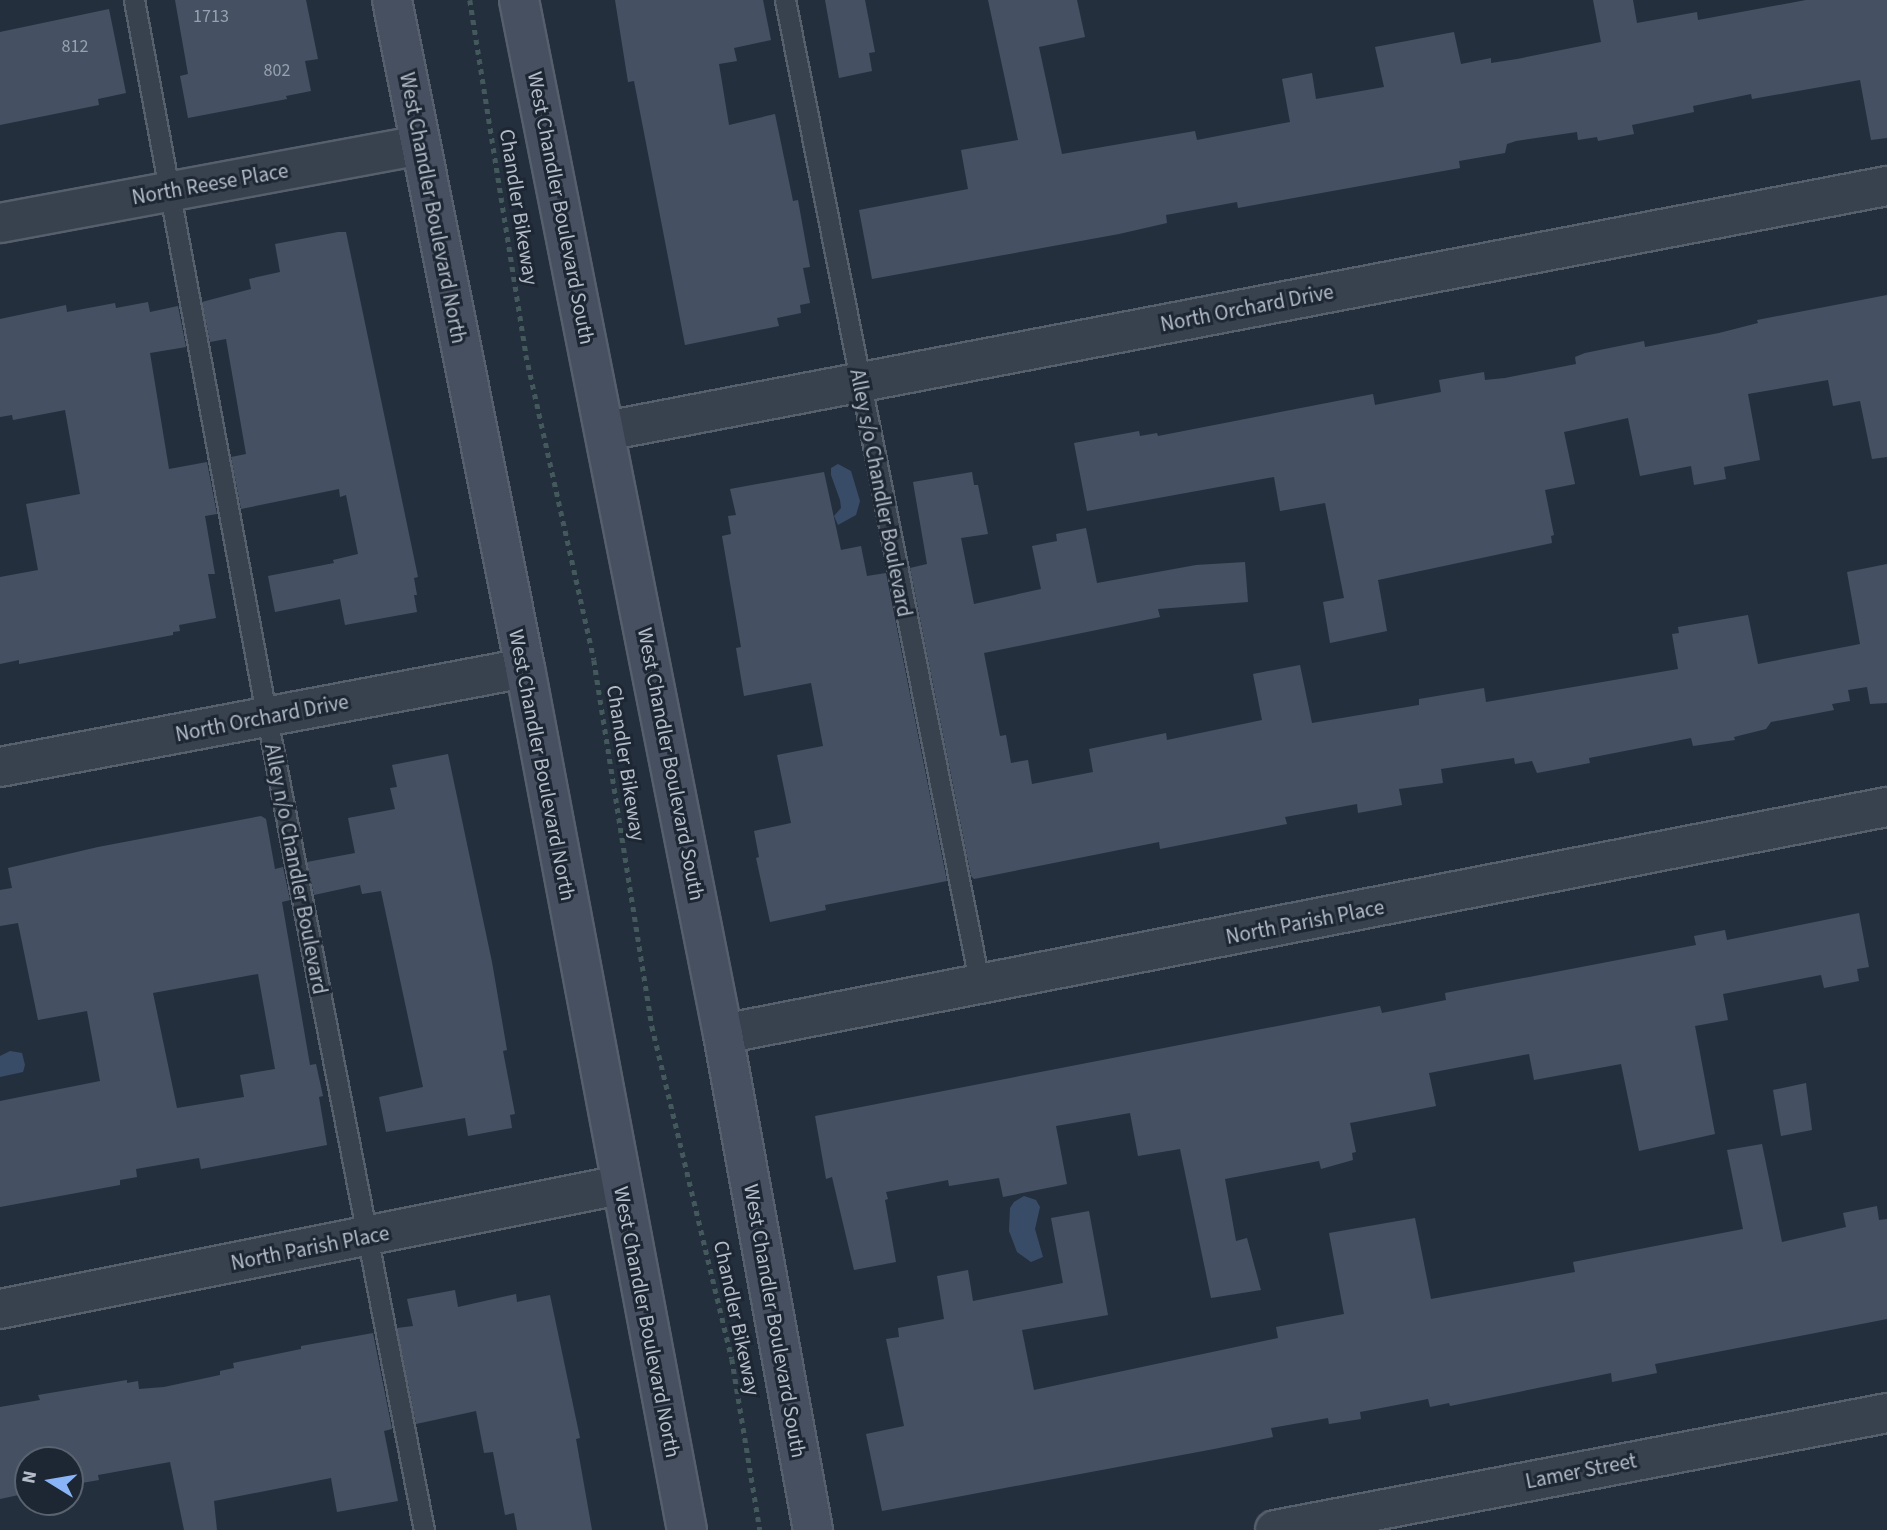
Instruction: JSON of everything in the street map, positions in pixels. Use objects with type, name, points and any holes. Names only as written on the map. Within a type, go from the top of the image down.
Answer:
[{"type":"main road","name":"West Chandler Boulevard North","points":[[392,0],[524,668],[687,1530]]},
{"type":"main road","name":"West Chandler Boulevard South","points":[[519,0],[723,1034],[813,1530]]},
{"type":"street","name":"North Reese Place","points":[[0,223],[420,145]]},
{"type":"street","name":"North Orchard Drive","points":[[606,431],[1887,186]]},
{"type":"street","name":"North Orchard Drive","points":[[0,767],[524,668]]},
{"type":"street","name":"North Parish Place","points":[[723,1034],[1887,807]]},
{"type":"street","name":"North Parish Place","points":[[0,1309],[620,1185]]},
{"type":"street","name":"Lamer Street","points":[[1275,1530],[1887,1413]]},
{"type":"lane","name":"Alley n/o Chandler Boulevard","points":[[134,0],[267,718],[424,1530]]},
{"type":"lane","name":"Alley s/o Chandler Boulevard","points":[[785,0],[858,382],[980,986]]},
{"type":"path","name":"Chandler Bikeway","points":[[470,0],[526,355],[594,660],[652,1026],[732,1359],[760,1530]]},
{"type":"water","points":[[838,464],[851,471],[860,501],[856,515],[838,525],[834,516],[841,508],[831,468]]},
{"type":"water","points":[[10,1051],[22,1053],[25,1065],[23,1072],[0,1077],[0,1056]]},
{"type":"water","points":[[1024,1196],[1036,1200],[1040,1207],[1035,1229],[1043,1257],[1031,1262],[1017,1252],[1009,1231],[1010,1208]]},
{"type":"building","points":[[175,0],[306,0],[318,59],[305,61],[311,91],[286,96],[287,99],[188,118],[180,76],[188,74]]},
{"type":"building","points":[[615,0],[763,0],[771,40],[734,48],[737,61],[719,64],[729,125],[775,114],[793,201],[798,200],[810,267],[803,268],[810,303],[800,305],[801,313],[777,318],[779,326],[685,345],[634,81],[628,82]]},
{"type":"building","points":[[825,0],[865,0],[875,52],[869,53],[872,71],[839,78]]},
{"type":"building","points":[[988,0],[1077,0],[1085,37],[1039,47],[1062,154],[1195,131],[1197,140],[1290,122],[1282,79],[1312,73],[1316,99],[1384,87],[1375,47],[1454,32],[1461,64],[1491,58],[1491,63],[1517,59],[1601,42],[1593,0],[1633,0],[1637,23],[1697,12],[1698,20],[1806,0],[1887,0],[1887,138],[1871,140],[1860,80],[1752,99],[1751,94],[1693,106],[1694,112],[1632,125],[1634,134],[1598,141],[1597,137],[1578,140],[1577,132],[1516,141],[1507,144],[1505,153],[1459,161],[1460,168],[1238,208],[1237,202],[1166,215],[1167,223],[1119,234],[872,279],[859,210],[968,189],[961,150],[1018,140]]},
{"type":"building","points":[[109,9],[126,93],[98,99],[99,105],[0,125],[0,32]]},
{"type":"building","points":[[346,232],[418,577],[414,578],[417,612],[345,625],[340,599],[275,612],[268,576],[334,563],[333,560],[358,554],[346,495],[340,497],[339,489],[241,509],[231,457],[246,454],[226,339],[210,342],[202,302],[251,289],[249,279],[280,272],[275,244]]},
{"type":"building","points":[[1887,295],[1887,457],[1872,459],[1860,401],[1833,406],[1828,380],[1748,394],[1760,460],[1724,467],[1726,479],[1694,485],[1691,466],[1640,476],[1628,418],[1564,432],[1575,484],[1545,490],[1554,535],[1551,536],[1552,543],[1378,580],[1387,631],[1330,643],[1323,602],[1344,598],[1325,503],[1280,511],[1274,477],[1087,511],[1074,443],[1139,431],[1140,436],[1157,433],[1158,436],[1373,394],[1375,405],[1441,392],[1439,380],[1484,372],[1485,380],[1505,378],[1576,364],[1575,357],[1585,353],[1644,341],[1645,347],[1719,333],[1758,323],[1757,320]]},
{"type":"building","points":[[148,302],[150,312],[178,306],[186,347],[150,353],[169,469],[207,462],[217,514],[205,516],[215,574],[208,574],[216,618],[179,625],[180,631],[173,632],[173,635],[19,664],[19,660],[0,664],[0,577],[38,570],[26,504],[80,494],[65,410],[13,420],[12,415],[0,417],[0,319],[66,305],[67,312],[115,303],[116,308]]},
{"type":"building","points":[[824,472],[841,550],[861,546],[867,576],[886,573],[947,881],[825,905],[826,910],[770,922],[756,858],[759,857],[754,831],[791,823],[777,755],[823,746],[811,683],[744,696],[736,648],[741,647],[722,536],[731,534],[728,516],[736,515],[730,489]]},
{"type":"building","points":[[972,472],[974,485],[978,485],[988,534],[961,538],[974,604],[1041,589],[1032,546],[1057,541],[1056,534],[1086,528],[1097,583],[1196,565],[1245,562],[1248,602],[1158,609],[1160,617],[984,653],[1000,736],[1006,735],[1011,763],[1028,760],[1032,784],[1093,772],[1089,749],[1166,733],[1167,740],[1262,720],[1253,674],[1300,665],[1312,723],[1419,705],[1419,699],[1484,688],[1486,702],[1678,669],[1672,634],[1679,633],[1678,627],[1748,615],[1758,664],[1860,644],[1847,572],[1887,564],[1887,703],[1870,704],[1867,687],[1848,690],[1850,701],[1832,704],[1834,710],[1771,722],[1766,729],[1734,737],[1735,740],[1693,746],[1691,738],[1589,758],[1590,763],[1537,773],[1532,761],[1515,764],[1514,758],[1441,769],[1443,783],[1399,789],[1402,805],[1358,813],[1357,804],[1285,817],[1287,824],[1160,849],[1159,842],[974,879],[971,876],[910,568],[927,564],[913,482]]},
{"type":"building","points":[[448,754],[492,962],[507,1050],[503,1051],[515,1114],[510,1115],[512,1128],[468,1136],[465,1118],[386,1132],[379,1097],[423,1087],[381,891],[362,894],[360,885],[314,895],[307,862],[355,853],[348,818],[395,809],[390,788],[397,787],[392,765]]},
{"type":"building","points":[[261,816],[266,819],[275,869],[283,867],[290,900],[282,902],[310,1065],[316,1064],[323,1096],[319,1097],[327,1145],[201,1169],[199,1158],[136,1169],[137,1177],[120,1180],[120,1185],[0,1207],[0,1101],[100,1081],[87,1011],[38,1020],[18,923],[0,926],[0,890],[12,888],[8,868],[98,847]],"holes":[[[258,974],[275,1069],[240,1075],[244,1097],[177,1108],[153,993]]]},
{"type":"building","points":[[1859,913],[1869,967],[1857,969],[1859,981],[1824,988],[1821,975],[1723,994],[1728,1020],[1695,1026],[1715,1134],[1639,1151],[1621,1064],[1534,1080],[1529,1054],[1429,1073],[1436,1106],[1350,1123],[1356,1152],[1352,1153],[1353,1160],[1321,1169],[1319,1161],[1225,1179],[1236,1241],[1247,1238],[1261,1290],[1211,1298],[1180,1149],[1138,1156],[1130,1113],[1056,1126],[1067,1184],[1003,1197],[999,1178],[949,1186],[948,1180],[886,1192],[888,1199],[885,1200],[896,1262],[854,1270],[832,1177],[826,1179],[815,1116],[1380,1006],[1382,1013],[1446,1000],[1445,993],[1696,945],[1694,936],[1725,930],[1727,940]]},
{"type":"building","points":[[1806,1083],[1812,1130],[1781,1136],[1773,1090]]},
{"type":"building","points":[[1762,1144],[1782,1242],[1846,1227],[1843,1213],[1877,1206],[1879,1220],[1887,1219],[1887,1319],[1655,1364],[1657,1373],[1612,1382],[1611,1373],[1450,1406],[1449,1403],[1430,1407],[1428,1399],[1360,1412],[1361,1419],[1329,1424],[1328,1418],[1271,1428],[1273,1437],[882,1511],[866,1434],[904,1426],[886,1339],[899,1337],[898,1328],[944,1319],[937,1276],[968,1270],[973,1301],[1063,1283],[1051,1218],[1089,1211],[1108,1315],[1022,1330],[1034,1390],[1278,1338],[1276,1327],[1344,1314],[1329,1233],[1415,1218],[1431,1299],[1575,1272],[1573,1262],[1743,1229],[1727,1150]]},
{"type":"building","points":[[455,1290],[458,1307],[516,1294],[517,1302],[550,1295],[580,1438],[576,1439],[592,1530],[517,1530],[514,1513],[505,1515],[493,1452],[484,1453],[476,1411],[416,1424],[397,1328],[413,1326],[407,1299]]},
{"type":"building","points":[[373,1333],[392,1429],[384,1431],[398,1501],[337,1512],[331,1478],[214,1501],[217,1530],[184,1530],[170,1462],[98,1475],[99,1480],[84,1483],[84,1446],[14,1446],[14,1496],[0,1499],[0,1407],[40,1400],[38,1395],[127,1380],[127,1383],[138,1381],[139,1389],[164,1387],[220,1375],[220,1371],[234,1368],[233,1363],[301,1349],[301,1346]]}]
